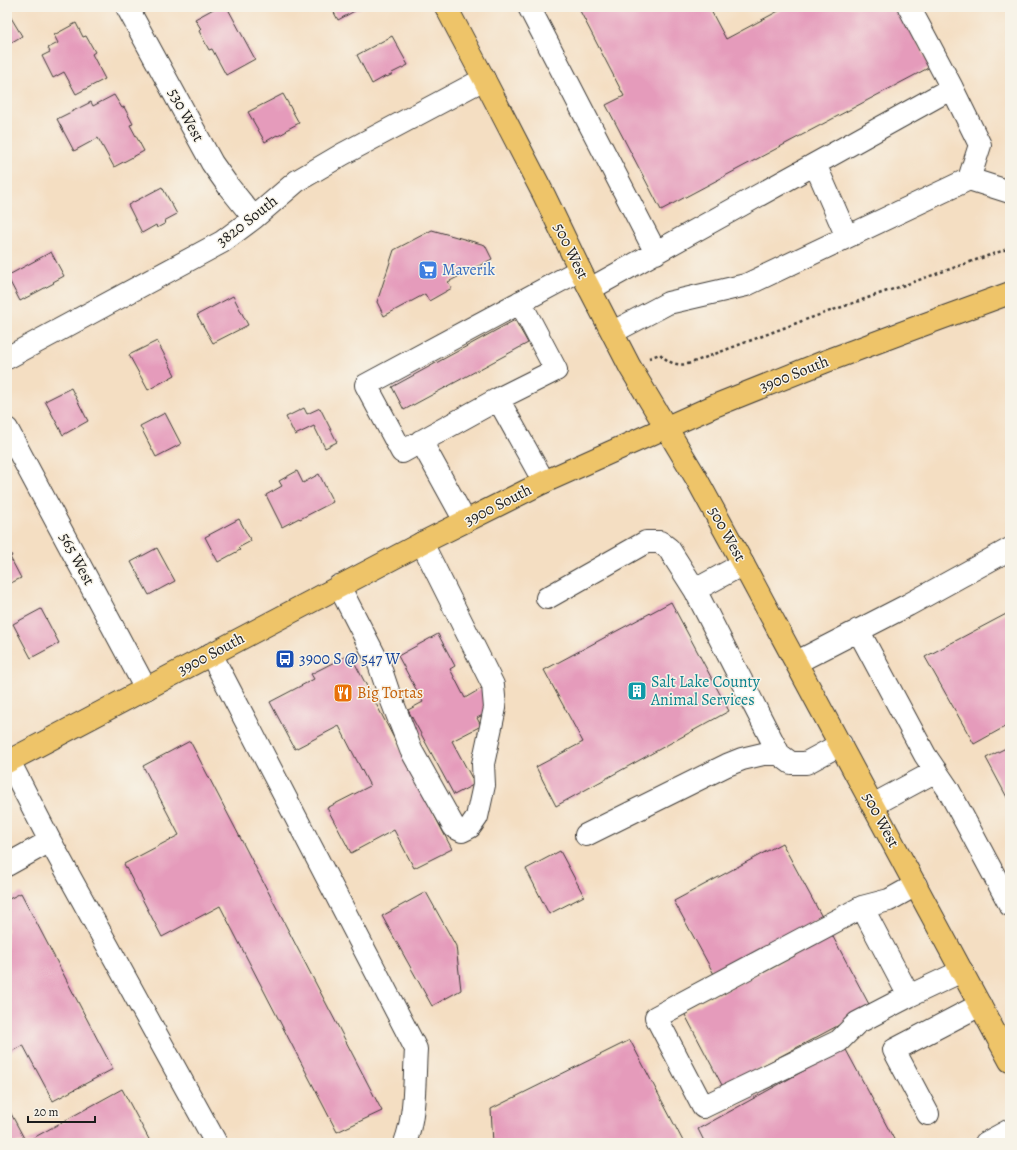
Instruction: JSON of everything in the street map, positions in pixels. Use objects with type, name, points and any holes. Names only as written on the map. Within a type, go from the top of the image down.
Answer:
[{"type":"main road","name":"500 West","points":[[446,7],[544,195],[580,270],[630,367],[695,476],[797,662],[1010,1061]]},
{"type":"main road","name":"3900 South","points":[[8,761],[339,586],[544,482],[714,406],[824,362],[1010,293]]},
{"type":"street","name":"530 West","points":[[127,7],[212,164],[254,218]]},
{"type":"street","points":[[529,7],[656,253]]},
{"type":"street","points":[[909,7],[980,145],[969,179]]},
{"type":"street","name":"3820 South","points":[[7,358],[217,245],[254,218],[297,181],[343,154],[484,79]]},
{"type":"street","points":[[590,289],[952,88]]},
{"type":"street","points":[[815,164],[847,237]]},
{"type":"street","points":[[613,332],[668,303],[746,285],[969,179],[1010,192]]},
{"type":"street","points":[[520,302],[556,370],[402,452],[366,385],[520,302],[580,270]]},
{"type":"street","points":[[498,400],[544,482]]},
{"type":"street","name":"565 West","points":[[7,429],[146,689]]},
{"type":"street","points":[[421,441],[465,521]]},
{"type":"street","points":[[547,598],[646,542],[660,542],[669,549],[695,590],[779,754],[791,763],[806,762],[840,744]]},
{"type":"street","points":[[339,586],[379,664],[411,750],[454,827],[462,830],[470,827],[476,817],[484,785],[483,764],[495,708],[493,685],[422,543]]},
{"type":"street","points":[[797,662],[1010,549]]},
{"type":"street","points":[[695,590],[743,564]]},
{"type":"street","points":[[858,630],[925,755],[948,789],[1010,905]]},
{"type":"street","points":[[210,654],[416,1049],[412,1111],[408,1135],[405,1143]]},
{"type":"street","points":[[586,835],[727,765],[742,759],[763,754],[779,754]]},
{"type":"street","points":[[8,761],[50,841],[216,1143]]},
{"type":"street","points":[[873,805],[936,771]]},
{"type":"street","points":[[7,865],[50,841]]},
{"type":"street","points":[[916,885],[889,900],[862,908],[656,1018],[703,1108],[839,1041],[857,1023],[962,970]]},
{"type":"street","points":[[862,908],[909,996]]},
{"type":"street","points":[[928,1114],[894,1050],[980,1005]]},
{"type":"street","points":[[986,1143],[1010,1130]]},
{"type":"path","points":[[656,355],[660,354],[666,359],[679,365],[691,363],[809,319],[1010,248]]},
{"type":"building","points":[[217,7],[227,7],[255,59],[226,75],[212,49],[209,50],[199,31],[201,29],[195,19]]},
{"type":"building","points":[[331,7],[362,7],[338,20]]},
{"type":"building","points":[[578,7],[709,7],[726,39],[786,7],[898,7],[930,67],[661,210],[606,105],[624,96]]},
{"type":"building","points":[[7,11],[22,36],[7,45]]},
{"type":"building","points":[[76,23],[83,37],[86,36],[95,52],[92,54],[105,79],[76,94],[64,72],[53,78],[42,56],[50,52],[48,48],[58,43],[54,35]]},
{"type":"building","points":[[392,36],[408,65],[372,84],[357,55]]},
{"type":"building","points":[[283,94],[299,123],[265,142],[248,112]]},
{"type":"building","points":[[114,95],[122,108],[124,107],[133,124],[130,125],[144,151],[114,167],[98,138],[74,151],[57,119],[91,102],[93,106]]},
{"type":"building","points":[[162,187],[177,214],[164,221],[166,223],[157,228],[156,225],[142,233],[128,205]]},
{"type":"building","name":"Maverik","points":[[432,230],[485,245],[492,259],[448,282],[452,288],[429,301],[425,294],[384,316],[377,302],[394,250]]},
{"type":"building","points":[[51,252],[64,276],[20,301],[7,276]]},
{"type":"building","points":[[233,296],[248,325],[213,343],[197,315]]},
{"type":"building","name":"Maverik","points":[[515,320],[528,343],[404,410],[392,387]]},
{"type":"building","points":[[157,341],[175,375],[148,390],[129,355]]},
{"type":"building","points":[[71,388],[88,421],[63,435],[45,401]]},
{"type":"building","points":[[304,408],[307,414],[320,408],[337,442],[325,448],[314,426],[295,435],[286,417]]},
{"type":"building","points":[[165,413],[181,444],[156,457],[140,426]]},
{"type":"building","points":[[297,471],[303,483],[319,474],[333,502],[282,527],[266,495],[282,486],[279,481]]},
{"type":"building","points":[[239,519],[251,541],[238,548],[240,550],[218,562],[205,537]]},
{"type":"building","points":[[7,547],[12,556],[10,557],[21,578],[7,585]]},
{"type":"building","points":[[157,548],[175,581],[149,595],[131,562]]},
{"type":"building","name":"Salt Lake County Animal Services","points":[[671,602],[729,711],[556,806],[536,767],[583,742],[544,670]]},
{"type":"building","points":[[41,609],[59,643],[31,658],[13,624]]},
{"type":"building","points":[[1010,612],[1010,724],[974,744],[925,657]]},
{"type":"building","points":[[438,634],[455,666],[450,669],[465,698],[482,688],[494,709],[477,718],[481,726],[452,741],[475,784],[454,795],[408,710],[423,702],[398,656]]},
{"type":"building","points":[[350,654],[452,849],[414,868],[394,830],[351,853],[327,808],[370,786],[339,726],[295,749],[270,702],[314,679],[311,674]]},
{"type":"building","points":[[190,741],[382,1111],[337,1132],[220,906],[162,937],[124,864],[179,835],[143,766]]},
{"type":"building","points":[[1010,746],[1010,803],[986,758]]},
{"type":"building","points":[[782,843],[822,917],[715,976],[674,901]]},
{"type":"building","points":[[560,851],[584,896],[549,914],[526,869]]},
{"type":"building","points":[[426,892],[456,946],[461,990],[432,1006],[382,916]]},
{"type":"building","points":[[21,893],[113,1069],[53,1101],[23,1045],[7,1054],[7,900]]},
{"type":"building","points":[[832,935],[871,1008],[723,1087],[684,1013]]},
{"type":"building","points":[[630,1040],[684,1143],[493,1143],[491,1109]]},
{"type":"building","points":[[845,1048],[896,1143],[705,1143],[698,1129]]},
{"type":"building","points":[[122,1089],[151,1143],[7,1143],[7,1106],[26,1142]]},
{"type":"place","name":"Maverik","points":[[428,270]]},
{"type":"place","name":"3900 S @ 547 W","points":[[285,659]]},
{"type":"place","name":"Salt Lake County Animal Services","points":[[637,691]]},
{"type":"place","name":"Big Tortas","points":[[343,693]]}]
